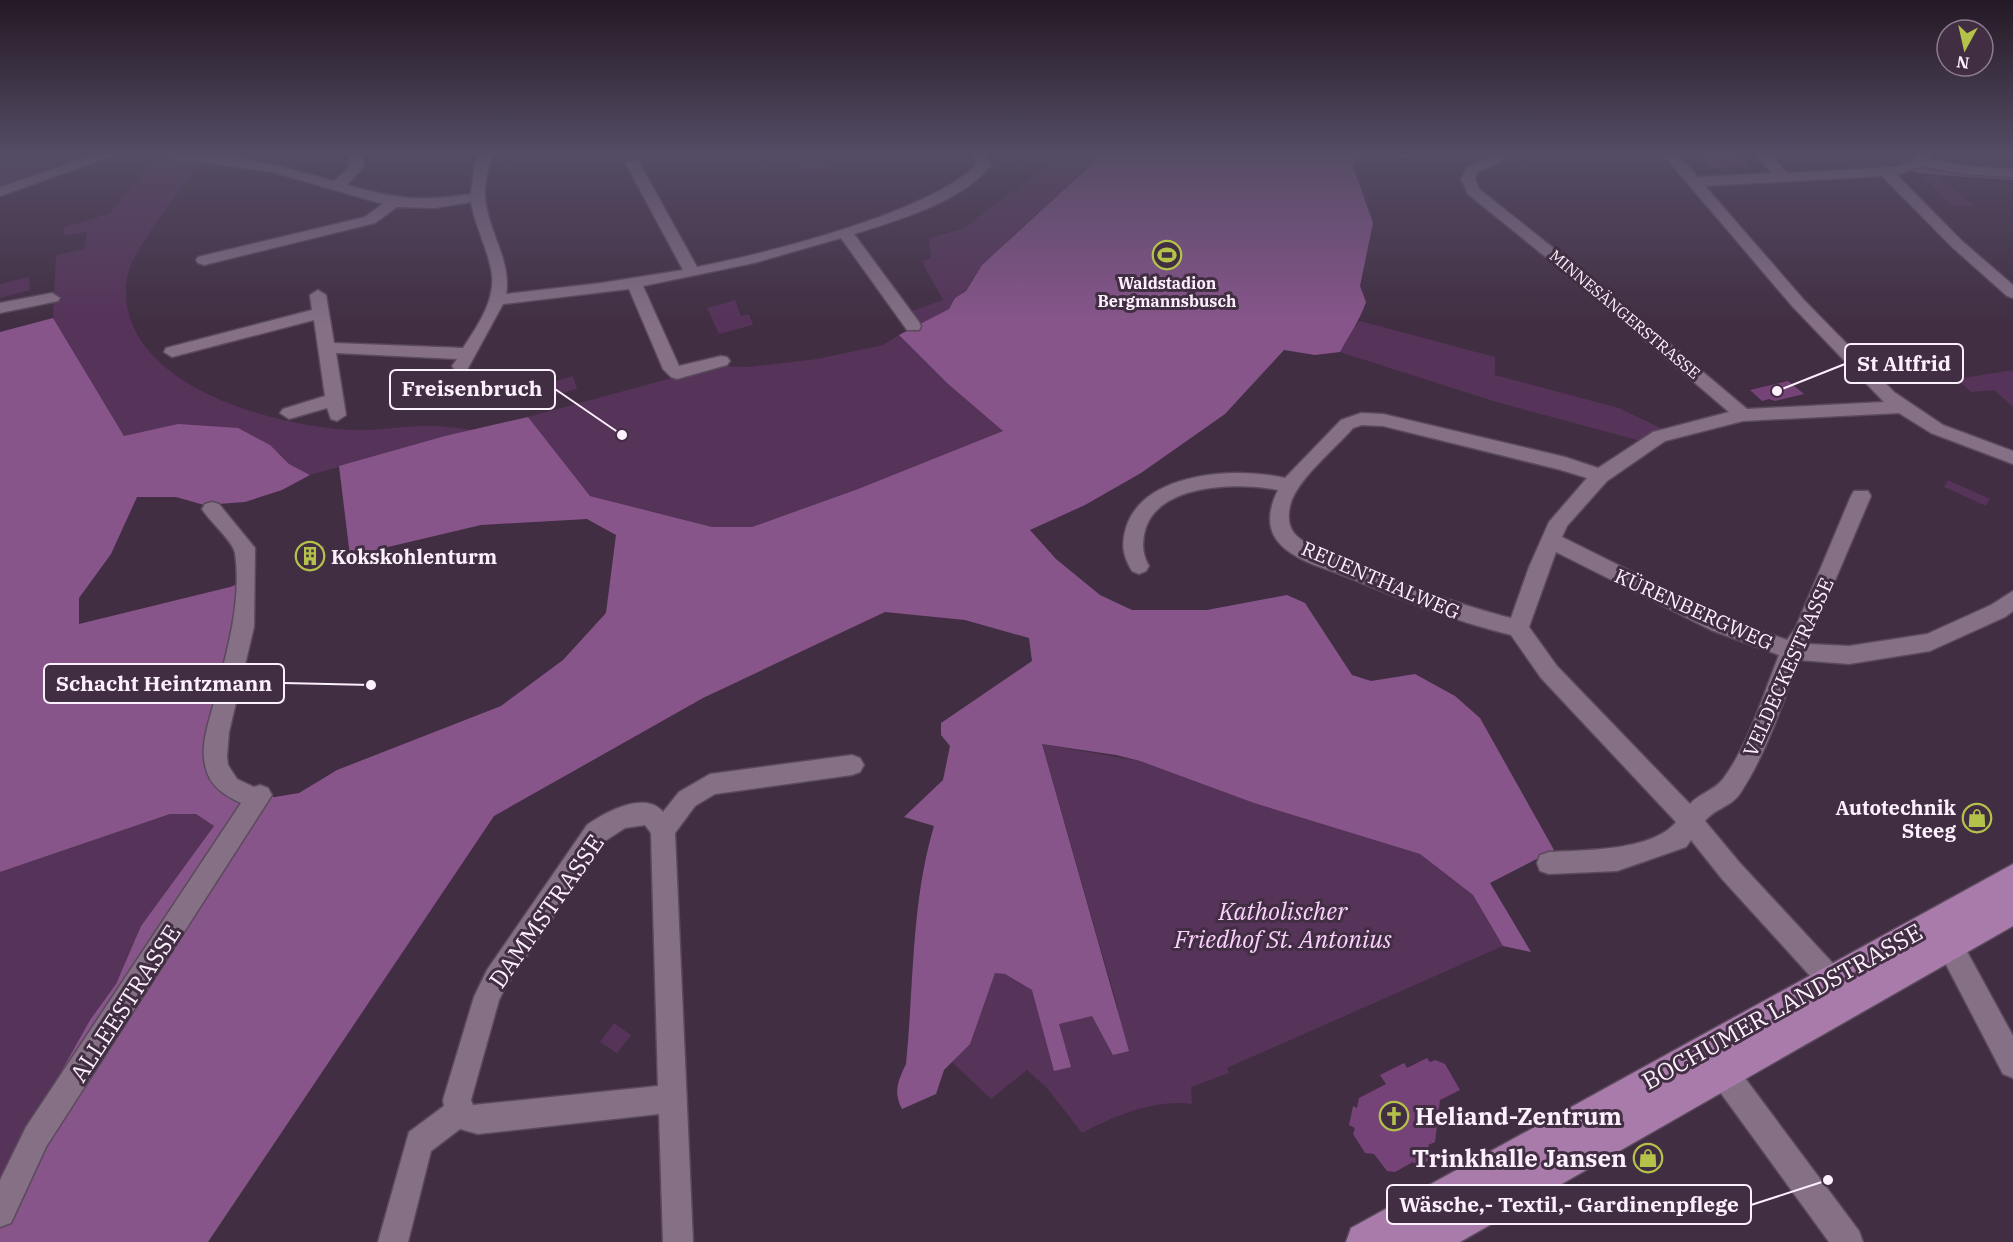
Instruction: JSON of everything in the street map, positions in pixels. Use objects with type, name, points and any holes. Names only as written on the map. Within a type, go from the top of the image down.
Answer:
[{"type":"main road","name":"BOCHUMER LANDSTRASSE","points":[[1422,1242],[1714,1060],[1831,980],[2013,879]]},
{"type":"main road","name":"BOCHUMER LANDSTRASSE","points":[[1365,1242],[1714,1060],[1949,944],[2013,908]]},
{"type":"street","points":[[204,260],[370,220],[384,210]]},
{"type":"street","points":[[327,349],[345,347],[464,360],[499,300],[500,274],[480,210]]},
{"type":"street","points":[[658,210],[692,272]]},
{"type":"street","points":[[499,300],[634,283],[692,272],[845,233],[906,210]]},
{"type":"street","name":"MINNESÄNGERSTRASSE","points":[[1497,210],[1586,281],[1743,415]]},
{"type":"street","points":[[1717,210],[1805,310],[1901,407],[1937,429],[2013,458]]},
{"type":"street","points":[[1923,210],[1955,242],[2013,293]]},
{"type":"street","points":[[845,233],[914,326]]},
{"type":"street","points":[[634,283],[672,369],[676,373],[721,361]]},
{"type":"street","points":[[289,413],[336,407],[318,295]]},
{"type":"street","points":[[0,308],[52,298]]},
{"type":"street","points":[[172,352],[320,313]]},
{"type":"street","points":[[1831,980],[1731,871],[1690,821],[1549,672],[1518,628],[1550,540],[1559,522],[1600,476],[1662,435],[1743,415],[1901,407]]},
{"type":"street","name":"REUENTHALWEG","points":[[1518,628],[1479,620],[1305,552],[1287,539],[1279,523],[1280,506],[1289,486],[1338,430],[1361,419],[1383,420],[1565,464],[1600,476]]},
{"type":"street","points":[[1139,566],[1132,555],[1137,522],[1148,505],[1161,495],[1181,487],[1256,480],[1275,481],[1289,486]]},
{"type":"street","name":"VELDECKESTRASSE","points":[[1549,863],[1617,860],[1677,839],[1701,808],[1720,799],[1737,779],[1767,715],[1791,651],[1804,633],[1861,496]]},
{"type":"street","name":"ALLEESTRASSE","points":[[0,1212],[36,1137],[258,797],[229,786],[217,768],[215,756],[218,732],[243,627],[246,591],[245,548],[212,509]]},
{"type":"street","name":"KÜRENBERGWEG","points":[[1550,540],[1686,609],[1764,643],[1791,651],[1849,655],[1930,642],[1998,611],[2013,599]]},
{"type":"street","points":[[678,1242],[663,830],[687,799],[710,784],[852,765]]},
{"type":"street","name":"DAMMSTRASSE","points":[[459,1112],[458,1087],[487,997],[596,832],[613,820],[636,814],[651,815],[663,830]]},
{"type":"street","points":[[1949,944],[2013,1064]]},
{"type":"street","points":[[1714,1060],[1848,1242]]},
{"type":"street","points":[[393,1242],[419,1142],[459,1112],[467,1119],[478,1120],[672,1099]]},
{"type":"green space","points":[[112,210],[165,210],[138,251],[127,277],[131,320],[148,349],[174,374],[207,394],[244,409],[318,427],[359,430],[431,426],[472,430],[310,475],[289,464],[280,454],[124,436],[53,318],[56,255],[84,249],[87,232],[63,236],[64,227],[109,214]]},
{"type":"green space","points":[[988,210],[1041,210],[982,265],[965,291],[955,298],[949,309],[917,328],[909,312],[943,300],[922,262],[931,258],[929,238],[962,229]]},
{"type":"green space","points":[[29,277],[30,290],[0,298],[0,284]]},
{"type":"green space","points":[[735,300],[741,316],[749,314],[753,325],[719,334],[707,308]]},
{"type":"green space","points":[[1360,321],[1495,357],[1495,375],[1619,408],[1669,432],[1648,443],[1493,401],[1340,352],[1349,333]]},
{"type":"green space","points":[[899,335],[948,384],[1003,431],[858,489],[752,527],[712,527],[590,496],[528,417],[716,366],[749,367],[817,359],[883,345]]},
{"type":"green space","points":[[2013,370],[2013,407],[1994,390],[1971,392],[1957,379]]},
{"type":"green space","points":[[573,376],[577,389],[544,398],[539,386]]},
{"type":"green space","points":[[1948,480],[1990,499],[1986,506],[1944,487]]},
{"type":"green space","name":"Katholischer Friedhof St. Antonius","points":[[1042,744],[1140,761],[1254,803],[1420,854],[1473,895],[1503,946],[1227,1068],[1229,1073],[1191,1087],[1192,1104],[1149,1106],[1121,1115],[1082,1133],[1047,1088],[1027,1070],[991,1099],[952,1062],[970,1043],[995,972],[1005,974],[1032,990],[1118,1009]]},
{"type":"green space","points":[[170,814],[196,814],[214,826],[141,926],[116,984],[90,1020],[24,1138],[0,1193],[0,872]]},
{"type":"green space","points":[[614,1023],[631,1035],[617,1053],[600,1042]]},
{"type":"shaded area","points":[[1042,210],[1368,210],[1373,223],[1360,286],[1366,302],[1340,352],[1315,355],[1284,350],[1225,414],[1141,473],[1085,505],[1030,530],[1056,559],[1100,595],[1132,610],[1207,610],[1287,595],[1305,603],[1352,675],[1371,681],[1415,674],[1455,696],[1480,718],[1554,850],[1490,883],[1531,952],[1503,946],[1473,895],[1420,854],[1254,803],[1140,761],[1116,755],[1042,744],[1129,1051],[1113,1055],[1092,1016],[1059,1024],[1071,1067],[1054,1071],[1032,990],[1005,974],[995,973],[970,1044],[944,1070],[936,1094],[902,1109],[897,1092],[906,1064],[917,914],[934,826],[904,817],[943,780],[950,746],[941,735],[941,723],[1032,661],[1029,638],[965,620],[885,612],[703,698],[494,816],[208,1242],[0,1242],[0,1193],[24,1138],[90,1020],[116,984],[141,926],[214,826],[196,814],[170,814],[0,872],[0,332],[53,318],[124,436],[178,424],[238,428],[270,445],[289,464],[310,475],[282,490],[245,502],[204,505],[176,497],[137,497],[111,554],[79,598],[79,624],[230,587],[254,578],[224,724],[224,766],[247,789],[264,796],[275,797],[299,793],[337,770],[501,706],[563,660],[606,613],[616,535],[587,519],[481,525],[350,556],[339,466],[445,436],[528,417],[590,496],[712,527],[752,527],[858,489],[1003,431],[948,384],[899,335],[949,309],[955,298],[966,291],[982,265]]},
{"type":"building","points":[[1788,381],[1804,394],[1775,401],[1769,399],[1762,401],[1750,390]]},
{"type":"building","name":"Kokskohlenturm","points":[[324,546],[321,561],[297,565],[299,550]]},
{"type":"building","name":"Heliand-Zentrum","points":[[1427,1058],[1430,1062],[1435,1060],[1445,1064],[1460,1090],[1440,1100],[1435,1142],[1428,1145],[1434,1154],[1429,1156],[1431,1159],[1417,1167],[1413,1162],[1395,1172],[1387,1171],[1374,1154],[1365,1153],[1353,1134],[1355,1128],[1349,1125],[1353,1106],[1357,1108],[1359,1098],[1386,1084],[1380,1075],[1404,1063],[1407,1068]]},
{"type":"place","name":"Waldstadion Bergmannsbusch","points":[[1167,255]]},
{"type":"place","name":"St Altfrid","points":[[1777,391]]},
{"type":"place","name":"Freisenbruch","points":[[622,435]]},
{"type":"place","name":"Kokskohlenturm","points":[[310,556]]},
{"type":"place","name":"Schacht Heintzmann","points":[[371,685]]},
{"type":"place","name":"Autotechnik Steeg","points":[[1977,818]]},
{"type":"place","name":"Heliand-Zentrum","points":[[1394,1116]]},
{"type":"place","name":"Trinkhalle Jansen","points":[[1648,1158]]},
{"type":"place","name":"Wäsche,- Textil,- Gardinenpflege","points":[[1828,1180]]}]
